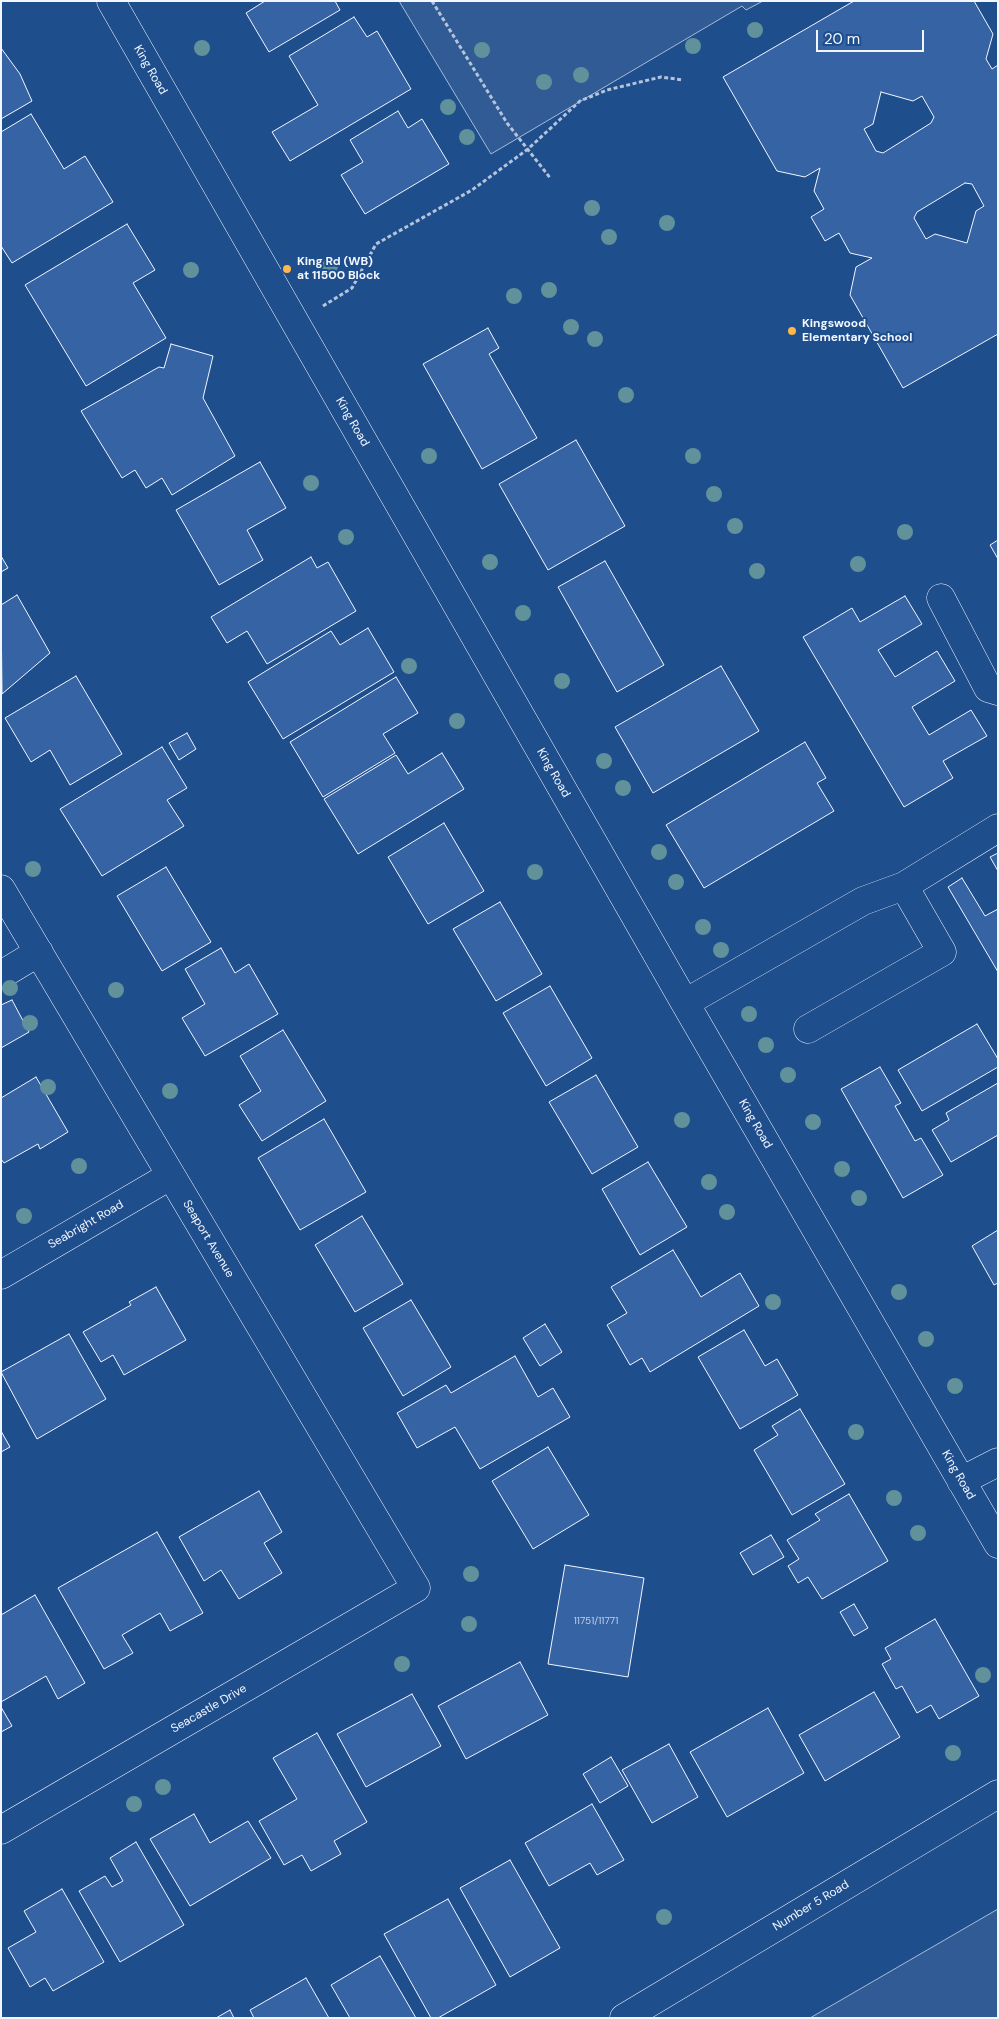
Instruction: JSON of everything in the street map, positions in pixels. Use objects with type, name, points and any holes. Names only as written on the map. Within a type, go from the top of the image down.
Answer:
[{"type":"street","name":"King Road","points":[[111,1],[685,1003],[998,1544]]},
{"type":"street","points":[[941,598],[988,688],[998,691]]},
{"type":"street","points":[[685,1003],[863,901],[904,886],[998,828]]},
{"type":"street","points":[[808,1029],[942,952],[904,886]]},
{"type":"street","name":"Seaport Avenue","points":[[1,889],[416,1588]]},
{"type":"street","points":[[1,975],[39,952]]},
{"type":"street","name":"Seabright Road","points":[[1,1275],[170,1176]]},
{"type":"street","points":[[962,1481],[998,1462]]},
{"type":"street","name":"Seacastle Drive","points":[[1,1830],[416,1588]]},
{"type":"street","name":"Number 5 Road","points":[[624,2018],[998,1794]]},
{"type":"path","points":[[432,1],[507,124],[551,179]]},
{"type":"path","points":[[295,323],[352,288],[376,244],[472,190],[528,149],[580,101],[607,90],[661,77],[683,80]]},
{"type":"shaded area","points":[[399,1],[763,1],[746,10],[742,6],[491,154]]},
{"type":"shaded area","points":[[998,1909],[998,2018],[810,2018]]},
{"type":"building","points":[[265,1],[335,1],[340,10],[269,52],[246,13]]},
{"type":"building","points":[[854,1],[974,1],[993,34],[986,59],[992,69],[998,65],[998,334],[903,388],[850,295],[856,267],[872,258],[850,253],[839,233],[825,241],[811,217],[824,209],[814,191],[820,168],[805,177],[777,171],[723,77]],"holes":[[[881,92],[913,101],[922,96],[934,117],[931,123],[883,153],[876,151],[864,129],[873,124]],[[965,183],[972,184],[984,206],[976,211],[967,243],[935,234],[926,239],[914,218],[917,212]]]},
{"type":"building","points":[[354,17],[367,37],[377,31],[411,89],[290,161],[272,132],[318,105],[289,56]]},
{"type":"building","points":[[1,48],[20,74],[32,101],[1,119]]},
{"type":"building","points":[[398,111],[408,128],[422,119],[449,164],[365,214],[341,175],[363,162],[350,140]]},
{"type":"building","points":[[31,114],[64,169],[85,156],[113,202],[12,263],[1,246],[1,132]]},
{"type":"building","points":[[127,224],[155,270],[133,283],[166,338],[86,386],[25,285]]},
{"type":"building","points":[[488,328],[499,348],[489,354],[537,438],[482,469],[423,364]]},
{"type":"building","points":[[171,344],[213,356],[203,398],[235,456],[172,495],[162,478],[146,488],[135,470],[122,478],[81,411],[159,367],[164,368]]},
{"type":"building","points":[[576,440],[625,526],[548,570],[499,484]]},
{"type":"building","points":[[260,462],[286,508],[247,530],[263,560],[219,585],[176,510]]},
{"type":"building","points":[[998,540],[998,559],[990,545]]},
{"type":"building","points":[[1,556],[8,568],[1,572]]},
{"type":"building","points":[[311,557],[317,568],[328,562],[356,611],[267,664],[247,631],[227,643],[211,617]]},
{"type":"building","points":[[605,561],[664,665],[617,692],[558,587]]},
{"type":"building","points":[[17,595],[50,653],[2,694],[1,605]]},
{"type":"building","points":[[905,596],[922,624],[878,650],[895,677],[937,651],[955,681],[912,707],[929,735],[971,710],[987,736],[943,761],[953,778],[904,807],[803,637],[852,608],[860,622]]},
{"type":"building","points":[[368,628],[394,672],[283,739],[248,682],[331,631],[340,645]]},
{"type":"building","points":[[721,666],[759,731],[653,793],[615,727]]},
{"type":"building","points":[[76,676],[122,754],[70,785],[50,750],[31,762],[5,718]]},
{"type":"building","points":[[396,677],[418,713],[383,734],[395,753],[323,797],[290,742]]},
{"type":"building","points":[[187,733],[196,749],[179,760],[169,743]]},
{"type":"building","points":[[805,742],[826,778],[817,783],[834,811],[704,888],[666,825]]},
{"type":"building","points":[[162,747],[187,788],[167,800],[184,826],[102,876],[60,809]]},
{"type":"building","points":[[442,753],[464,789],[358,854],[324,799],[396,755],[408,774]]},
{"type":"building","points":[[444,823],[484,891],[428,924],[388,857]]},
{"type":"building","points":[[998,853],[998,871],[990,857]]},
{"type":"building","points":[[166,867],[211,942],[162,971],[117,896]]},
{"type":"building","points":[[962,878],[985,916],[998,909],[998,972],[948,887]]},
{"type":"building","points":[[500,902],[542,974],[496,1001],[453,929]]},
{"type":"building","points":[[221,948],[235,973],[249,964],[278,1014],[205,1056],[182,1018],[205,1004],[185,969]]},
{"type":"building","points":[[550,986],[592,1058],[546,1086],[503,1013]]},
{"type":"building","points":[[12,1000],[29,1032],[1,1048],[1,1005]]},
{"type":"building","points":[[977,1024],[998,1059],[998,1067],[922,1111],[898,1070]]},
{"type":"building","points":[[283,1030],[326,1101],[262,1141],[239,1105],[261,1091],[240,1056]]},
{"type":"building","points":[[880,1067],[901,1103],[895,1106],[915,1141],[921,1138],[943,1175],[903,1198],[841,1089]]},
{"type":"building","points":[[596,1075],[638,1147],[592,1174],[549,1102]]},
{"type":"building","points":[[36,1077],[68,1132],[40,1149],[38,1144],[4,1163],[1,1159],[1,1098]]},
{"type":"building","points":[[998,1083],[998,1135],[951,1162],[932,1130],[949,1120],[946,1113]]},
{"type":"building","points":[[324,1119],[366,1192],[300,1230],[258,1158]]},
{"type":"building","points":[[648,1162],[687,1227],[640,1255],[602,1189]]},
{"type":"building","points":[[362,1216],[403,1284],[355,1312],[315,1245]]},
{"type":"building","points":[[998,1230],[998,1283],[994,1285],[972,1246]]},
{"type":"building","points":[[673,1250],[701,1297],[740,1273],[759,1306],[650,1372],[642,1358],[630,1365],[607,1325],[627,1313],[611,1287]]},
{"type":"building","points":[[156,1287],[186,1340],[124,1375],[113,1355],[101,1362],[83,1332],[131,1305],[129,1302]]},
{"type":"building","points":[[411,1300],[451,1367],[403,1396],[363,1328]]},
{"type":"building","points":[[545,1324],[562,1352],[540,1366],[523,1338]]},
{"type":"building","points":[[744,1330],[765,1366],[777,1359],[798,1395],[740,1429],[698,1357]]},
{"type":"building","points":[[69,1334],[106,1399],[37,1439],[1,1372]]},
{"type":"building","points":[[515,1356],[538,1397],[553,1388],[570,1417],[480,1469],[455,1427],[417,1448],[397,1413],[446,1385],[451,1393]]},
{"type":"building","points":[[800,1409],[845,1484],[792,1515],[754,1450],[778,1435],[772,1426]]},
{"type":"building","points":[[1,1431],[10,1447],[1,1452]]},
{"type":"building","points":[[548,1447],[589,1515],[533,1549],[492,1481]]},
{"type":"building","points":[[259,1491],[282,1532],[264,1543],[282,1573],[239,1599],[221,1570],[204,1581],[179,1537]]},
{"type":"building","points":[[849,1494],[888,1561],[822,1599],[808,1577],[798,1583],[788,1566],[799,1559],[787,1540],[820,1520],[815,1514]]},
{"type":"building","points":[[157,1532],[203,1613],[170,1631],[160,1613],[122,1635],[133,1653],[104,1669],[58,1588]]},
{"type":"building","points":[[771,1535],[784,1557],[753,1575],[740,1553]]},
{"type":"building","points":[[565,1565],[644,1578],[628,1677],[548,1664]]},
{"type":"building","points":[[35,1595],[85,1683],[58,1699],[46,1676],[1,1702],[1,1615]]},
{"type":"building","points":[[854,1604],[868,1628],[854,1636],[840,1612]]},
{"type":"building","points":[[935,1619],[979,1696],[939,1719],[931,1705],[917,1713],[902,1686],[896,1689],[882,1664],[891,1659],[885,1648]]},
{"type":"building","points":[[520,1662],[548,1715],[466,1759],[438,1706]]},
{"type":"building","points":[[874,1692],[900,1737],[825,1781],[799,1735]]},
{"type":"building","points":[[412,1694],[441,1746],[366,1787],[337,1734]]},
{"type":"building","points":[[1,1707],[12,1726],[1,1732]]},
{"type":"building","points":[[768,1708],[804,1773],[727,1817],[690,1752]]},
{"type":"building","points":[[317,1733],[367,1822],[334,1841],[341,1854],[311,1871],[302,1855],[284,1865],[259,1821],[297,1799],[273,1758]]},
{"type":"building","points":[[669,1744],[698,1797],[652,1823],[622,1770]]},
{"type":"building","points":[[611,1757],[628,1786],[600,1803],[583,1774]]},
{"type":"building","points":[[592,1804],[624,1860],[597,1875],[590,1863],[549,1886],[525,1843]]},
{"type":"building","points":[[194,1814],[210,1843],[248,1821],[271,1858],[190,1906],[150,1839]]},
{"type":"building","points":[[136,1842],[184,1925],[120,1962],[79,1891],[105,1876],[112,1887],[123,1881],[110,1858]]},
{"type":"building","points":[[510,1860],[560,1948],[510,1977],[460,1888]]},
{"type":"building","points":[[62,1889],[104,1962],[53,1991],[45,1978],[30,1987],[8,1948],[36,1932],[24,1911]]},
{"type":"building","points":[[448,1899],[496,1985],[438,2018],[431,2018],[384,1934]]},
{"type":"building","points":[[380,1956],[416,2018],[350,2018],[331,1985]]},
{"type":"building","points":[[306,1978],[329,2018],[254,2018],[250,2010]]},
{"type":"building","points":[[230,2010],[234,2018],[216,2018]]},
{"type":"place","name":"King Rd (WB) at 11500 Block","points":[[287,269]]},
{"type":"place","name":"Kingswood Elementary School","points":[[792,331]]}]
